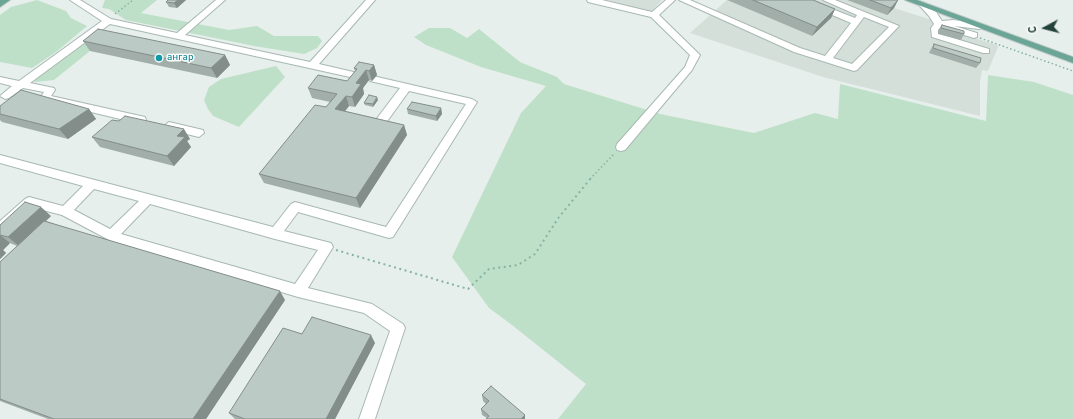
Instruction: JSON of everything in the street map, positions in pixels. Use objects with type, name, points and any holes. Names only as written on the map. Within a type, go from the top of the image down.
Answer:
[{"type":"main road","points":[[0,4],[6,0]]},
{"type":"main road","points":[[909,0],[926,2],[1073,51]]},
{"type":"main road","points":[[926,2],[979,26],[1073,60]]},
{"type":"street","points":[[179,36],[221,0]]},
{"type":"street","points":[[313,65],[371,0]]},
{"type":"street","points":[[592,0],[654,15],[695,54],[689,68],[621,147]]},
{"type":"street","points":[[654,15],[671,0]]},
{"type":"street","points":[[683,0],[700,3],[797,50],[854,68],[895,26],[827,0]]},
{"type":"street","points":[[801,0],[856,22]]},
{"type":"street","points":[[79,1],[108,20],[359,76]]},
{"type":"street","points":[[926,2],[939,24],[974,36]]},
{"type":"street","points":[[827,59],[864,14]]},
{"type":"street","points":[[5,96],[108,20]]},
{"type":"street","points":[[939,24],[953,23],[979,26]]},
{"type":"street","points":[[939,24],[936,28],[935,35],[986,50]]},
{"type":"street","points":[[341,82],[348,73]]},
{"type":"street","points":[[275,234],[295,207],[389,233],[472,102],[373,79]]},
{"type":"street","points":[[0,80],[50,90],[45,98],[199,133]]},
{"type":"street","points":[[379,124],[406,86]]},
{"type":"street","points":[[0,159],[326,247],[298,291]]},
{"type":"street","points":[[65,211],[93,183]]},
{"type":"street","points":[[111,236],[149,198]]},
{"type":"street","points":[[0,228],[29,202],[65,211],[111,236],[298,291],[367,308],[398,328],[367,419]]},
{"type":"path","points":[[108,20],[133,0]]},
{"type":"path","points":[[974,36],[1073,72]]},
{"type":"path","points":[[326,247],[468,289],[489,269],[518,265],[535,254],[560,217],[584,186],[621,147]]},
{"type":"shaded area","points":[[608,0],[662,0],[651,12]]},
{"type":"shaded area","points":[[727,0],[812,36],[831,18],[785,0],[847,0],[887,15],[894,8],[932,20],[937,26],[997,45],[998,47],[988,71],[982,70],[980,81],[980,116],[823,77],[690,33]]},
{"type":"green space","points":[[37,0],[66,11],[71,18],[87,26],[56,52],[32,68],[0,62],[0,15],[11,7]]},
{"type":"green space","points":[[105,0],[157,0],[141,13],[229,30],[257,26],[274,36],[318,36],[322,41],[317,48],[304,54],[254,46],[126,20],[109,9],[102,8]]},
{"type":"green space","points":[[429,28],[450,28],[467,38],[479,29],[520,62],[557,77],[564,84],[660,114],[754,133],[815,113],[838,119],[840,84],[986,121],[988,75],[1034,82],[1073,95],[1073,419],[558,419],[586,384],[489,308],[452,257],[521,113],[546,86],[481,67],[426,45],[414,37]]},
{"type":"green space","points":[[87,40],[90,51],[54,80],[35,82],[33,79]]},
{"type":"green space","points":[[276,66],[285,77],[239,127],[213,116],[208,109],[204,100],[209,87],[221,79]]},
{"type":"building","points":[[168,0],[178,0],[174,3],[166,2]]},
{"type":"building","points":[[753,0],[813,0],[835,9],[817,27]]},
{"type":"building","points":[[870,0],[898,0],[891,8]]},
{"type":"building","points":[[942,25],[964,31],[964,34],[941,28]]},
{"type":"building","points":[[98,29],[225,55],[211,68],[83,41]]},
{"type":"building","points":[[934,44],[981,58],[980,63],[933,48]]},
{"type":"building","points":[[359,62],[374,65],[369,71],[366,70],[356,83],[361,84],[352,97],[346,96],[335,109],[404,125],[356,198],[259,174],[315,105],[326,107],[337,94],[308,88],[318,75],[347,81],[357,69],[354,68]]},
{"type":"building","points":[[21,90],[89,109],[59,129],[0,114],[0,106]]},
{"type":"building","points":[[369,95],[377,97],[373,104],[364,103]]},
{"type":"building","points":[[412,102],[441,108],[436,116],[407,109]]},
{"type":"building","points":[[125,116],[184,129],[177,136],[185,137],[167,156],[92,137],[112,120],[119,121]]},
{"type":"building","points":[[25,202],[41,207],[8,237],[0,235],[0,225]]},
{"type":"building","points":[[44,221],[280,291],[193,419],[54,419],[0,399],[0,262]]},
{"type":"building","points":[[312,317],[371,335],[326,419],[245,419],[229,413],[283,328],[302,334]]},
{"type":"building","points":[[491,386],[525,415],[521,419],[486,419],[489,416],[481,409],[489,401],[482,395]]},
{"type":"place","name":"ангар","points":[[159,58]]}]
